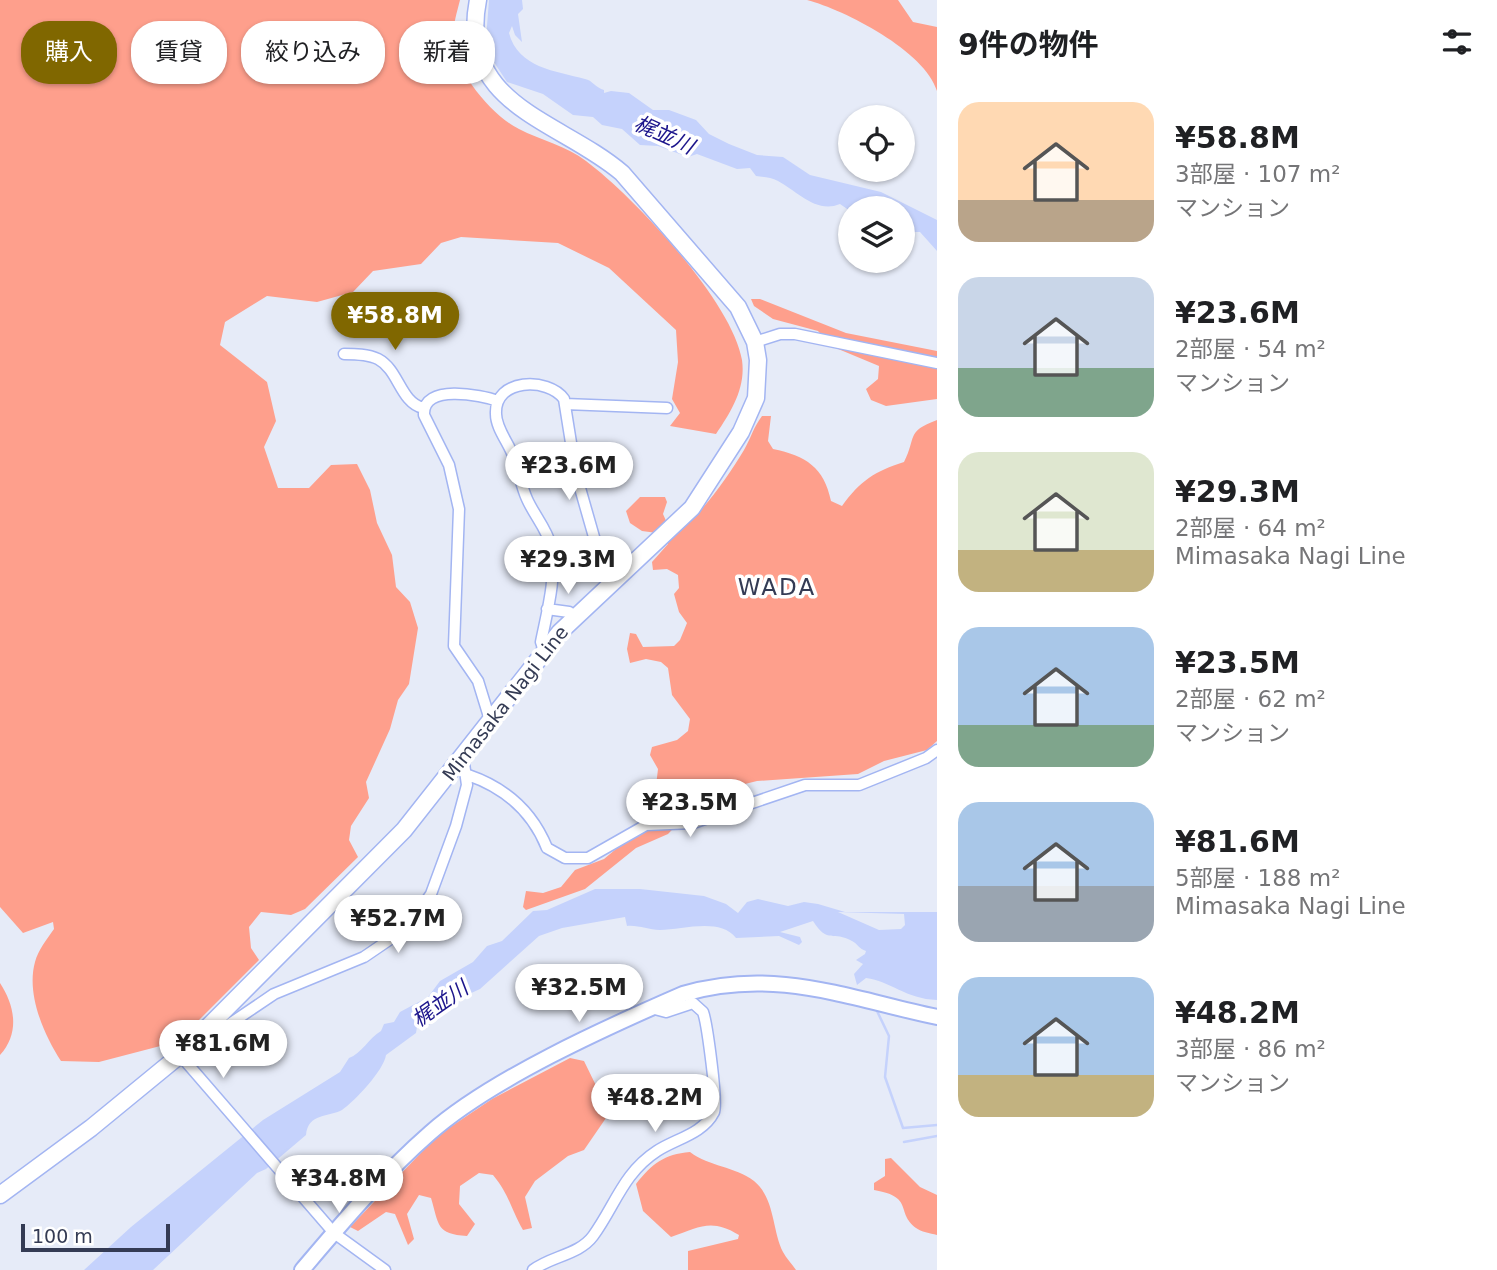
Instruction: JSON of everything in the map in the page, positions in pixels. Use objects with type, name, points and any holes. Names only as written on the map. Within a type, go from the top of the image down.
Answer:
[{"type":"main road","name":"Mimasaka Nagi Line","points":[[0,1195],[91,1128],[180,1055],[404,830],[544,651],[575,616],[692,508],[741,432],[756,398],[758,384],[755,342],[749,326],[727,292],[622,173],[603,157],[515,106],[495,87],[481,62],[475,36],[478,0]]},
{"type":"main road","points":[[302,1270],[431,1131],[470,1104],[525,1072],[651,1008],[710,986],[766,982],[813,989],[937,1017]]},
{"type":"street","points":[[755,342],[780,334],[795,334],[937,363]]},
{"type":"street","points":[[344,354],[379,359],[390,368],[411,402],[424,408]]},
{"type":"street","points":[[544,651],[541,642],[552,581],[551,544],[527,500],[513,454],[498,424],[495,410],[507,389],[535,384],[559,392],[565,404],[576,474],[608,586]]},
{"type":"street","points":[[490,720],[478,681],[454,646],[460,525],[457,497],[449,465],[424,415],[424,408],[429,402],[452,393],[479,395],[498,401]]},
{"type":"street","points":[[565,404],[667,408]]},
{"type":"street","points":[[547,609],[569,612],[575,616]]},
{"type":"street","points":[[468,775],[506,793],[530,814],[547,848],[576,860],[588,858],[646,825],[693,823],[805,785],[859,785],[926,758],[937,750]]},
{"type":"street","points":[[206,1029],[212,1036],[274,994],[364,957],[408,927],[431,894],[456,826],[468,775],[463,755]]},
{"type":"street","points":[[533,1270],[544,1261],[582,1247],[593,1237],[632,1170],[656,1151],[699,1129],[714,1112],[716,1091],[703,1012],[693,1003],[666,1012],[651,1008]]},
{"type":"street","points":[[180,1055],[334,1233],[385,1270]]},
{"type":"shaded area","points":[[0,0],[460,0],[456,21],[399,21],[399,84],[472,84],[508,123],[579,156],[629,199],[701,280],[734,336],[743,370],[732,408],[716,434],[670,426],[680,413],[672,399],[678,362],[676,330],[609,268],[558,243],[461,237],[441,243],[421,264],[373,271],[353,292],[317,302],[267,296],[225,322],[220,345],[267,382],[276,421],[264,447],[278,488],[309,488],[331,465],[357,464],[370,490],[377,523],[392,555],[396,587],[410,602],[418,628],[409,684],[398,700],[390,729],[366,782],[369,798],[351,826],[349,840],[358,857],[305,909],[291,915],[261,912],[249,927],[251,948],[259,960],[199,1020],[168,1044],[99,1062],[61,1061],[38,1014],[33,974],[38,953],[54,929],[53,922],[23,933],[0,907]]},
{"type":"shaded area","points":[[807,0],[898,0],[913,22],[937,27],[937,91],[930,76],[901,47],[842,13]]},
{"type":"shaded area","points":[[751,299],[760,299],[846,333],[937,351],[937,399],[886,406],[871,400],[866,389],[878,379],[879,366],[831,346],[818,331],[773,319],[754,306]]},
{"type":"shaded area","points":[[762,416],[771,416],[768,441],[773,449],[795,455],[812,465],[824,480],[831,501],[842,506],[869,478],[904,462],[916,432],[937,420],[937,741],[927,750],[884,761],[858,774],[757,781],[721,790],[695,806],[668,834],[636,848],[585,889],[526,910],[523,907],[526,891],[543,893],[561,887],[575,870],[604,859],[628,839],[648,830],[661,829],[667,819],[655,794],[658,769],[650,755],[652,747],[677,740],[688,731],[690,719],[672,695],[668,668],[661,662],[646,659],[630,663],[627,649],[630,633],[636,634],[643,647],[674,646],[680,640],[687,623],[679,612],[674,594],[679,588],[678,575],[667,569],[653,570],[652,562],[668,544],[657,533],[642,531],[630,523],[626,511],[640,497],[665,497],[667,502],[663,514],[667,523],[685,525],[725,480]]},
{"type":"shaded area","points":[[0,983],[12,1010],[13,1029],[11,1038],[0,1055]]},
{"type":"shaded area","points":[[570,1058],[584,1061],[607,1108],[606,1118],[584,1150],[568,1156],[535,1181],[525,1197],[532,1228],[523,1230],[493,1175],[479,1173],[460,1186],[459,1204],[475,1224],[467,1236],[444,1230],[440,1226],[431,1198],[419,1195],[407,1214],[414,1239],[408,1245],[395,1214],[386,1212],[358,1231],[350,1227],[437,1136],[492,1099]]},
{"type":"shaded area","points":[[690,1152],[746,1176],[761,1188],[770,1205],[779,1243],[796,1270],[688,1270],[688,1251],[738,1239],[739,1235],[721,1227],[705,1226],[671,1237],[643,1211],[636,1184],[659,1161]]},
{"type":"shaded area","points":[[891,1158],[920,1187],[937,1195],[937,1235],[916,1228],[895,1197],[874,1190],[874,1183],[885,1176],[885,1159]]},
{"type":"water","name":"梶並川","points":[[489,0],[522,0],[523,9],[518,14],[522,42],[515,35],[512,26],[509,33],[514,45],[529,61],[587,80],[604,90],[604,93],[629,93],[653,110],[669,110],[696,120],[709,134],[729,144],[757,155],[783,157],[810,175],[889,196],[838,196],[838,204],[823,206],[807,200],[775,180],[756,176],[750,168],[737,169],[697,154],[688,157],[658,146],[640,145],[622,129],[602,125],[593,117],[573,115],[543,94],[507,82],[495,64],[495,21],[487,21]]},
{"type":"water","points":[[915,209],[937,220],[937,251],[920,232],[915,232]]},
{"type":"water","name":"梶並川","points":[[595,889],[640,889],[704,896],[726,904],[738,913],[747,902],[758,899],[788,906],[804,902],[818,904],[845,912],[937,912],[937,1000],[916,997],[866,978],[857,985],[854,974],[863,964],[856,960],[866,951],[845,938],[823,933],[813,921],[780,932],[800,937],[802,942],[799,945],[779,936],[736,938],[729,932],[711,926],[660,930],[627,926],[625,917],[562,928],[539,936],[480,989],[452,1002],[429,1025],[417,1027],[416,1033],[386,1055],[375,1077],[354,1100],[342,1110],[315,1119],[306,1135],[266,1169],[257,1173],[153,1270],[84,1270],[131,1227],[263,1120],[340,1072],[349,1058],[381,1031],[384,1024],[394,1022],[400,1012],[428,997],[440,981],[473,962],[487,946],[502,941],[533,911],[547,910]],"holes":[[[838,912],[904,914],[905,925],[901,929],[879,930]]]},
{"type":"waterway","points":[[877,1011],[889,1036],[885,1077],[903,1128],[937,1125]]},
{"type":"waterway","points":[[888,1013],[896,1015]]},
{"type":"waterway","points":[[904,1142],[937,1136]]},
{"type":"district","name":"WADA","points":[[777,587]]}]
